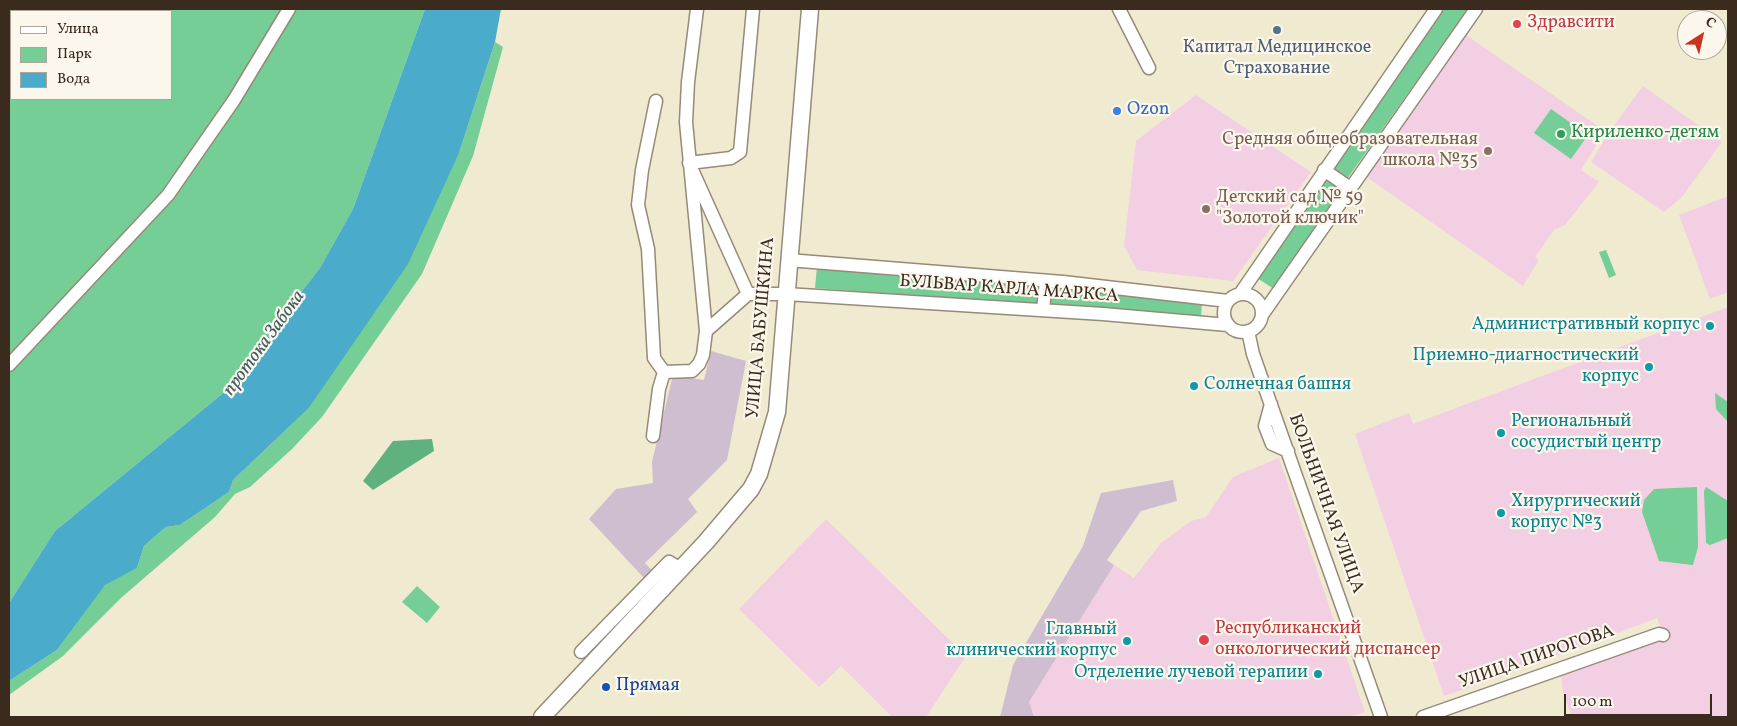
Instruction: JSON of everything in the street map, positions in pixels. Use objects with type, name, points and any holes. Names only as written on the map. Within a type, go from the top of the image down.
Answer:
[{"type":"main road","name":"УЛИЦА БАБУШКИНА","points":[[545,716],[740,503],[759,474],[777,412],[810,9]]},
{"type":"street","points":[[9,365],[168,195],[234,100],[289,9]]},
{"type":"street","points":[[664,372],[692,371],[699,364],[703,355],[706,331],[686,122],[688,82],[698,9]]},
{"type":"street","points":[[689,163],[731,158],[740,152],[753,9]]},
{"type":"street","points":[[1119,9],[1149,68]]},
{"type":"street","points":[[1436,9],[1240,294],[1228,300],[1224,316],[1228,325],[1237,331],[1248,331],[1257,325],[1350,188],[1476,9]]},
{"type":"street","points":[[656,101],[638,205],[648,249],[654,358],[664,372]]},
{"type":"street","points":[[689,163],[748,294],[706,331]]},
{"type":"street","points":[[1324,170],[1350,188]]},
{"type":"street","name":"БУЛЬВАР КАРЛА МАРКСА","points":[[788,260],[1046,281],[1228,300]]},
{"type":"street","points":[[1043,310],[1046,281]]},
{"type":"street","name":"БУЛЬВАР КАРЛА МАРКСА","points":[[748,294],[786,294],[1043,310],[1228,325]]},
{"type":"street","points":[[1240,294],[1252,296],[1256,300],[1262,315]]},
{"type":"street","name":"БОЛЬНИЧНАЯ УЛИЦА","points":[[1248,331],[1271,404],[1265,426],[1272,444],[1288,451],[1381,717]]},
{"type":"street","points":[[653,436],[659,389],[664,372]]},
{"type":"street","points":[[581,652],[669,562],[681,569]]},
{"type":"street","name":"УЛИЦА ПИРОГОВА","points":[[1423,717],[1659,634],[1664,635]]},
{"type":"shaded area","name":"Средняя общеобразовательная школа №35","points":[[1466,35],[1605,131],[1581,170],[1599,182],[1565,225],[1554,230],[1535,257],[1539,260],[1523,286],[1365,176]]},
{"type":"shaded area","points":[[1643,86],[1722,142],[1682,197],[1664,212],[1591,162],[1610,131]]},
{"type":"shaded area","name":"Детский сад № 59 \"Золотой ключик\"","points":[[1196,95],[1311,172],[1233,281],[1137,270],[1124,246],[1136,141]]},
{"type":"shaded area","points":[[1728,196],[1728,292],[1710,299],[1679,215]]},
{"type":"shaded area","points":[[1728,307],[1728,717],[1572,717],[1563,692],[1561,670],[1650,641],[1652,644],[1665,639],[1657,618],[1506,675],[1444,696],[1355,434],[1409,413],[1413,424]]},
{"type":"shaded area","points":[[711,351],[746,361],[727,460],[688,499],[697,512],[645,563],[652,570],[644,578],[589,519],[616,489],[653,483],[652,462],[673,375],[704,380]]},
{"type":"shaded area","name":"Республиканский онкологический диспансер","points":[[1279,458],[1365,712],[1349,717],[1034,717],[1029,702],[1114,565],[1134,578],[1161,543],[1191,521],[1206,517],[1233,477]]},
{"type":"shaded area","points":[[1173,480],[1177,501],[1141,511],[1107,560],[1114,565],[1029,702],[1034,717],[1000,717],[1013,665],[1083,546],[1101,493]]},
{"type":"shaded area","points":[[826,519],[966,656],[926,717],[892,717],[841,666],[819,687],[739,609]]},
{"type":"green space","points":[[9,9],[425,9],[353,209],[320,268],[222,394],[55,531],[9,603]]},
{"type":"green space","points":[[1443,9],[1468,9],[1347,179],[1333,170],[1333,168]]},
{"type":"green space","points":[[495,42],[503,47],[473,156],[422,274],[322,417],[292,449],[250,487],[235,494],[215,517],[122,597],[63,656],[9,695],[9,681],[57,650],[105,584],[137,568],[144,546],[166,527],[180,525],[229,492],[233,480],[308,409],[459,153]]},
{"type":"green space","name":"Кириленко-детям","points":[[1551,109],[1588,135],[1571,159],[1534,133]]},
{"type":"green space","points":[[1326,180],[1339,188],[1340,192],[1274,289],[1257,278]]},
{"type":"green space","points":[[1606,250],[1616,275],[1609,278],[1599,252]]},
{"type":"green space","points":[[817,267],[1038,286],[1038,303],[1035,305],[815,288]]},
{"type":"green space","points":[[1051,287],[1202,300],[1201,319],[1050,306]]},
{"type":"green space","points":[[1715,393],[1728,402],[1727,421],[1716,409]]},
{"type":"green space","points":[[432,439],[434,451],[373,490],[363,481],[393,441]]},
{"type":"green space","points":[[1697,487],[1698,547],[1693,565],[1659,561],[1642,512],[1644,500],[1654,489]]},
{"type":"green space","points":[[1706,487],[1728,501],[1728,538],[1710,545],[1706,543],[1704,491]]},
{"type":"green space","points":[[417,586],[440,607],[427,623],[402,602]]},
{"type":"water","name":"протока Забока","points":[[425,9],[501,9],[495,42],[459,153],[408,264],[308,409],[233,480],[229,492],[180,525],[166,527],[144,546],[137,568],[105,585],[57,650],[9,681],[9,603],[55,531],[222,394],[320,268],[353,209]]},
{"type":"place","name":"Здравсити","points":[[1517,24]]},
{"type":"place","name":"Капитал Медицинское Страхование","points":[[1277,30]]},
{"type":"place","name":"Ozon","points":[[1117,111]]},
{"type":"place","name":"Кириленко-детям","points":[[1561,134]]},
{"type":"place","name":"Средняя общеобразовательная школа №35","points":[[1488,151]]},
{"type":"place","name":"Детский сад № 59 \"Золотой ключик\"","points":[[1206,209]]},
{"type":"place","name":"Административный корпус","points":[[1710,326]]},
{"type":"place","name":"Приемно-диагностический корпус","points":[[1649,367]]},
{"type":"place","name":"Солнечная башня","points":[[1194,386]]},
{"type":"place","name":"Региональный сосудистый центр","points":[[1501,433]]},
{"type":"place","name":"Хирургический корпус №3","points":[[1501,513]]},
{"type":"place","name":"Республиканский онкологический диспансер","points":[[1204,640]]},
{"type":"place","name":"Главный клинический корпус","points":[[1127,641]]},
{"type":"place","name":"Отделение лучевой терапии","points":[[1318,674]]},
{"type":"place","name":"Прямая","points":[[606,687]]}]
